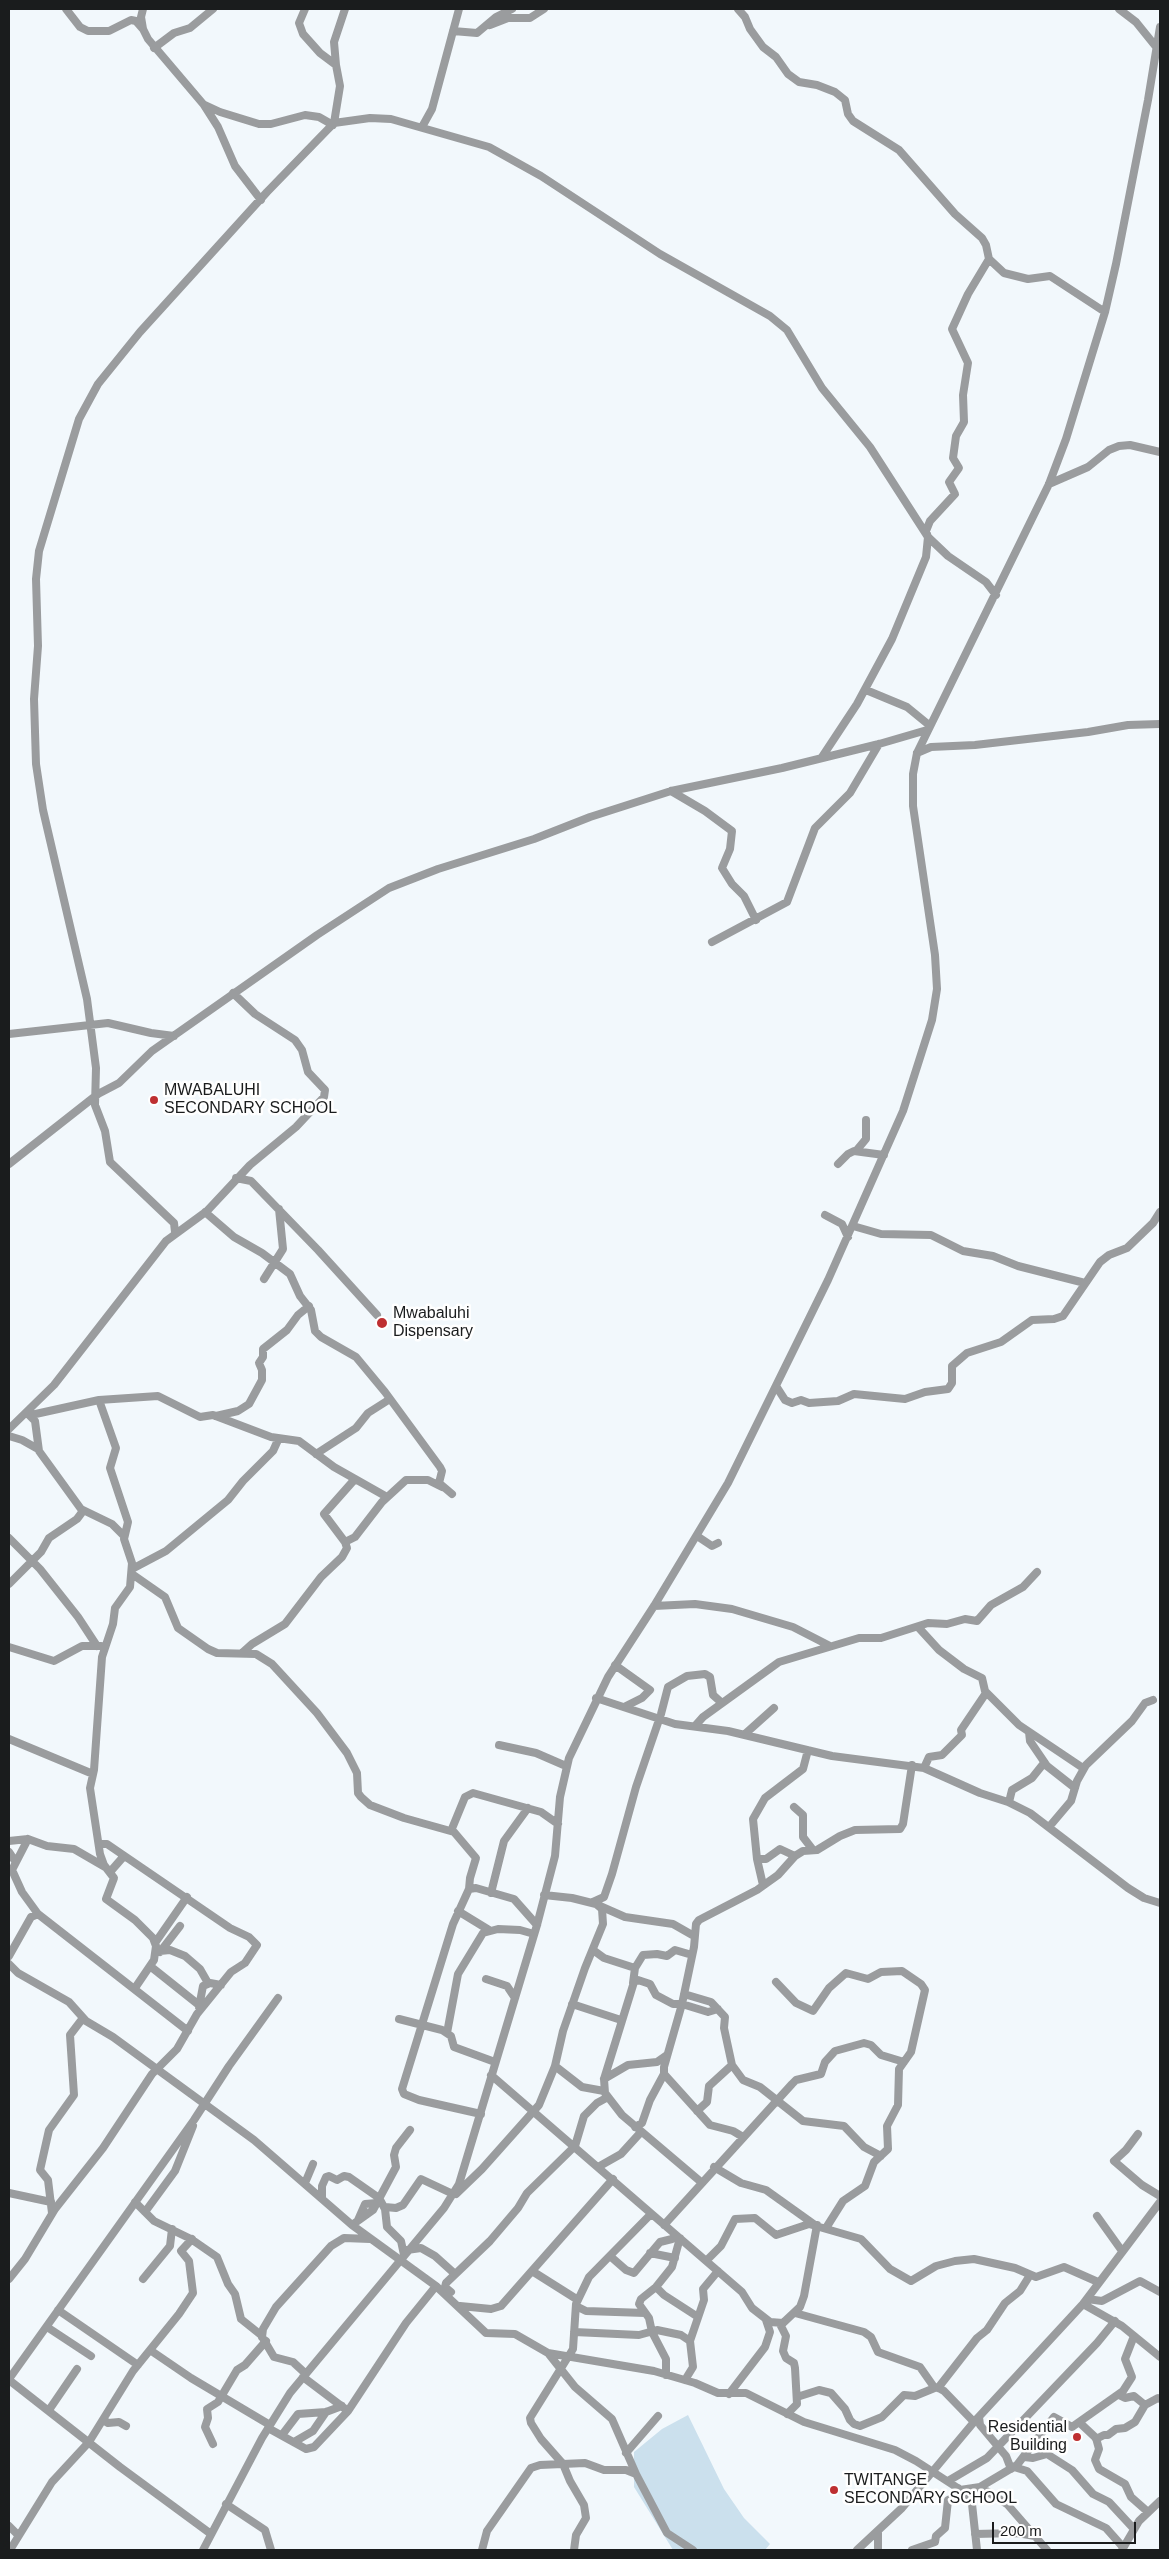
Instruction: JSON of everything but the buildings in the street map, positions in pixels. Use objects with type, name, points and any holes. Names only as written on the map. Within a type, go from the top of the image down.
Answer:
[{"type":"street","points":[[66,9],[80,27],[88,31],[109,31],[131,20],[143,29]]},
{"type":"street","points":[[143,9],[141,17],[143,29],[154,48],[204,105],[220,132],[235,166],[261,200]]},
{"type":"street","points":[[196,9],[201,16]]},
{"type":"street","points":[[154,48],[174,33],[190,28],[201,16],[213,9]]},
{"type":"street","points":[[305,9],[299,23],[303,34],[320,53],[336,65]]},
{"type":"street","points":[[176,1232],[174,1223],[110,1162],[105,1131],[94,1102],[96,1096],[96,1068],[92,1025],[80,964],[43,810],[36,764],[34,699],[38,646],[36,580],[39,551],[80,419],[92,392],[127,346],[333,124],[340,86],[334,42],[345,9]]},
{"type":"street","points":[[422,128],[432,109],[459,9]]},
{"type":"street","points":[[484,28],[496,17],[512,9]]},
{"type":"street","points":[[452,31],[475,33],[508,18],[530,18],[544,9]]},
{"type":"street","points":[[738,9],[763,47],[776,57],[788,74],[799,82],[817,85],[834,92],[845,100],[848,114],[853,121],[899,150],[955,214],[982,238],[986,244],[989,259],[1009,276],[1028,279],[1050,276],[1105,312]]},
{"type":"street","points":[[1119,9],[1136,22],[1158,49]]},
{"type":"street","points":[[452,2197],[471,2149],[491,2075],[537,1926],[555,1856],[560,1797],[566,1766],[596,1698],[728,1484],[848,1237],[912,1086],[932,1020],[937,989],[935,955],[913,806],[913,774],[917,753],[928,727],[996,595],[1049,484],[1080,396],[1105,312],[1147,109],[1160,27]]},
{"type":"street","points":[[204,105],[259,124],[271,124],[305,114],[319,117],[333,124],[381,118],[476,142],[505,155],[655,250],[776,321],[787,330],[792,342],[806,358],[825,392],[870,448],[928,537],[948,556],[986,582],[996,595]]},
{"type":"street","points":[[822,757],[866,690],[892,639],[926,557],[928,537],[926,531],[930,521],[956,494],[949,482],[959,468],[953,458],[956,436],[964,424],[963,395],[968,363],[952,329],[968,294],[989,259]]},
{"type":"street","points":[[1049,484],[1088,467],[1109,450],[1119,446],[1130,445],[1160,452]]},
{"type":"street","points":[[866,690],[907,707],[928,727]]},
{"type":"street","points":[[917,753],[931,747],[975,745],[1088,732],[1128,725],[1160,724]]},
{"type":"street","points":[[9,1164],[96,1096],[119,1083],[145,1056],[389,888],[438,869],[534,839],[590,817],[671,791],[880,744],[928,727]]},
{"type":"street","points":[[712,942],[787,902],[815,828],[850,794],[880,744]]},
{"type":"street","points":[[671,791],[705,811],[732,831],[730,849],[722,868],[732,884],[744,896],[756,920]]},
{"type":"street","points":[[9,1428],[28,1413],[54,1385],[124,1296],[154,1254],[176,1232],[205,1212],[236,1178],[296,1126],[322,1100],[325,1094],[322,1087],[308,1072],[302,1050],[296,1040],[255,1014],[233,994]]},
{"type":"street","points":[[9,1034],[112,1024],[150,1033],[174,1036]]},
{"type":"street","points":[[856,1151],[866,1139],[866,1120]]},
{"type":"street","points":[[838,1164],[848,1154],[856,1151],[884,1155]]},
{"type":"street","points":[[236,1178],[251,1181],[377,1315]]},
{"type":"street","points":[[264,1280],[276,1263],[284,1246],[279,1209]]},
{"type":"street","points":[[205,1212],[234,1237],[276,1263],[291,1276],[300,1296],[309,1306],[313,1317],[313,1328],[318,1335],[356,1357],[442,1469],[439,1482],[442,1487]]},
{"type":"street","points":[[776,1386],[786,1401],[792,1403],[801,1400],[809,1403],[838,1401],[854,1394],[905,1399],[925,1392],[946,1390],[952,1383],[952,1366],[967,1354],[997,1344],[1032,1320],[1063,1316],[1100,1262],[1109,1255],[1128,1248],[1153,1223],[1160,1212]]},
{"type":"street","points":[[825,1215],[840,1222],[848,1237]]},
{"type":"street","points":[[853,1226],[881,1234],[931,1235],[963,1251],[993,1256],[1018,1266],[1086,1283]]},
{"type":"street","points":[[28,1413],[99,1400],[155,1396],[200,1417],[216,1416],[238,1411],[249,1404],[262,1380],[262,1370],[259,1363],[263,1349],[288,1330],[296,1318],[309,1306]]},
{"type":"street","points":[[316,1454],[356,1428],[370,1412],[390,1399]]},
{"type":"street","points":[[99,1400],[116,1448],[110,1468],[128,1522],[124,1536]]},
{"type":"street","points":[[28,1413],[35,1421],[38,1449]]},
{"type":"street","points":[[216,1416],[278,1440],[299,1441],[355,1479],[387,1497]]},
{"type":"street","points":[[9,1436],[22,1440],[38,1449],[83,1511],[112,1524],[124,1536],[131,1558],[130,1588],[115,1608],[113,1624],[102,1657],[93,1774],[90,1788],[98,1844],[114,1880],[106,1899],[135,1920],[150,1935],[155,1943],[158,1954]]},
{"type":"street","points":[[132,1571],[166,1551],[228,1500],[243,1481],[273,1451],[278,1440]]},
{"type":"street","points":[[242,1653],[252,1644],[285,1624],[323,1574],[342,1557],[346,1548],[345,1542],[324,1514],[355,1479]]},
{"type":"street","points":[[345,1542],[355,1537],[387,1497],[408,1479],[428,1480],[452,1494]]},
{"type":"street","points":[[9,1584],[41,1552],[49,1538],[77,1519],[83,1511]]},
{"type":"street","points":[[697,1536],[712,1546],[718,1543]]},
{"type":"street","points":[[9,1538],[32,1560],[78,1617],[97,1646]]},
{"type":"street","points":[[132,1571],[165,1597],[173,1621],[181,1630],[212,1651],[256,1654],[272,1664],[317,1713],[354,1763],[358,1793],[361,1798],[370,1804],[404,1818],[451,1831],[476,1858],[469,1889],[458,1911],[421,2025],[402,2092],[420,2100],[481,2114]]},
{"type":"street","points":[[695,1726],[703,1717],[774,1664],[859,1638],[881,1638],[928,1623],[942,1624],[965,1619],[977,1621],[991,1605],[1023,1587],[1037,1572]]},
{"type":"street","points":[[654,1606],[695,1604],[732,1610],[793,1627],[830,1646]]},
{"type":"street","points":[[918,1627],[939,1650],[964,1669],[982,1678],[983,1688],[1001,1710],[1029,1732],[1084,1768]]},
{"type":"street","points":[[9,1647],[54,1661],[82,1646],[106,1646]]},
{"type":"street","points":[[615,1665],[650,1690],[642,1698],[626,1706]]},
{"type":"street","points":[[596,1904],[603,1897],[617,1859],[636,1787],[668,1687],[676,1680],[698,1673],[710,1677],[713,1695],[722,1703]]},
{"type":"street","points":[[924,1768],[929,1757],[942,1755],[962,1735],[961,1730],[986,1693]]},
{"type":"street","points":[[596,1698],[626,1706],[659,1719],[745,1734],[848,1758],[924,1768],[980,1792],[1010,1802],[1050,1827],[1128,1888],[1144,1898],[1160,1903]]},
{"type":"street","points":[[1050,1827],[1071,1801],[1084,1768],[1132,1721],[1145,1703],[1153,1700]]},
{"type":"street","points":[[745,1734],[774,1708]]},
{"type":"street","points":[[1029,1732],[1030,1741],[1044,1763],[1066,1783],[1075,1788]]},
{"type":"street","points":[[9,1739],[93,1774]]},
{"type":"street","points":[[499,1745],[536,1753],[566,1766]]},
{"type":"street","points":[[763,1885],[756,1863],[752,1819],[765,1798],[803,1769],[808,1750]]},
{"type":"street","points":[[1010,1802],[1012,1790],[1032,1778],[1044,1763]]},
{"type":"street","points":[[598,2167],[621,2154],[642,2123],[650,2100],[664,2074],[667,2054],[682,2004],[696,1924],[699,1920],[763,1885],[781,1872],[795,1856],[806,1850],[819,1850],[840,1836],[855,1830],[900,1829],[903,1824],[912,1765]]},
{"type":"street","points":[[451,1831],[468,1794],[490,1796],[528,1808],[546,1814],[558,1824]]},
{"type":"street","points":[[794,1807],[802,1815],[803,1836],[813,1850]]},
{"type":"street","points":[[491,1893],[504,1841],[528,1808]]},
{"type":"street","points":[[9,1841],[28,1839],[47,1846],[74,1849],[108,1870]]},
{"type":"street","points":[[28,1839],[11,1870],[38,1914],[188,2031]]},
{"type":"street","points":[[9,2279],[25,2259],[52,2213],[102,2148],[157,2069],[180,2044],[197,2014],[231,1972],[244,1963],[257,1945],[106,1844],[98,1844]]},
{"type":"street","points":[[757,1858],[766,1859],[780,1849],[795,1856]]},
{"type":"street","points":[[9,1852],[15,1861]]},
{"type":"street","points":[[108,1870],[124,1856]]},
{"type":"street","points":[[469,1889],[474,1888],[514,1899],[537,1926]]},
{"type":"street","points":[[544,1895],[596,1904],[611,1913],[642,1921],[673,1924],[694,1936]]},
{"type":"street","points":[[155,1943],[187,1897]]},
{"type":"street","points":[[603,1897],[611,1913]]},
{"type":"street","points":[[203,2550],[269,2426],[290,2393],[452,2197],[479,2172],[534,2112],[555,2066],[572,2004],[604,1924],[596,1904]]},
{"type":"street","points":[[458,1911],[489,1930],[515,1929],[534,1934]]},
{"type":"street","points":[[9,1956],[31,1917],[38,1914]]},
{"type":"street","points":[[135,1988],[180,1926]]},
{"type":"street","points":[[489,1930],[481,1936],[458,1974],[448,2033],[454,2046],[495,2062]]},
{"type":"street","points":[[158,1954],[170,1950],[185,1956],[200,1969],[208,1983]]},
{"type":"street","points":[[593,1950],[604,1958],[634,1968]]},
{"type":"street","points":[[692,1955],[675,1950],[667,1956],[657,1954],[643,1955],[634,1968],[633,1983],[604,2079],[606,2094],[622,2115],[701,2182]]},
{"type":"street","points":[[9,1964],[18,1973],[70,2002],[84,2018],[264,2148],[322,2198],[355,2223],[372,2240],[403,2255],[459,2305],[487,2334],[515,2334],[548,2353],[666,2375],[718,2394],[746,2393],[787,2414],[826,2429],[895,2450],[948,2481],[970,2498],[976,2550]]},
{"type":"street","points":[[150,1966],[199,2005]]},
{"type":"street","points":[[776,1982],[796,2003],[813,2011],[829,1988],[846,1972],[868,1979],[881,1972],[897,1970],[904,1972],[921,1984],[925,1990],[910,2052],[899,2071],[898,2105],[887,2126],[888,2149],[873,2164],[865,2187],[843,2202],[826,2228]]},
{"type":"street","points":[[486,1979],[507,1986],[515,1998]]},
{"type":"street","points":[[633,1983],[642,1980],[650,1984],[657,1996],[673,2004],[682,2004],[708,2012],[718,2009]]},
{"type":"street","points":[[197,2014],[202,1988],[208,1983],[221,1985]]},
{"type":"street","points":[[684,1994],[709,2002],[724,2016],[724,2028],[732,2065],[743,2080],[760,2087],[798,2118],[807,2122],[844,2126],[864,2146],[881,2156]]},
{"type":"street","points":[[211,2534],[9,2380],[194,2120],[278,1998]]},
{"type":"street","points":[[572,2004],[621,2020]]},
{"type":"street","points":[[52,2213],[48,2180],[40,2170],[49,2130],[74,2095],[70,2035],[84,2018]]},
{"type":"street","points":[[399,2020],[448,2033]]},
{"type":"street","points":[[664,2225],[714,2167],[796,2080],[821,2074],[825,2062],[835,2051],[857,2044],[867,2044],[881,2055],[904,2062]]},
{"type":"street","points":[[604,2079],[628,2066],[656,2062],[667,2054]]},
{"type":"street","points":[[697,2111],[708,2102],[709,2086],[732,2065]]},
{"type":"street","points":[[555,2066],[579,2086],[606,2094]]},
{"type":"street","points":[[664,2074],[712,2127],[730,2130],[743,2137]]},
{"type":"street","points":[[491,2075],[742,2292],[751,2307],[766,2320],[780,2324],[786,2336],[783,2351],[786,2358],[795,2365],[796,2407],[787,2414]]},
{"type":"street","points":[[459,2305],[456,2297],[444,2286],[498,2231],[527,2193],[575,2146],[584,2116],[606,2094]]},
{"type":"street","points":[[144,2212],[175,2171],[194,2120]]},
{"type":"street","points":[[355,2223],[369,2214],[378,2201],[396,2168],[394,2152],[410,2130]]},
{"type":"street","points":[[1138,2134],[1114,2161],[1139,2183],[1160,2196]]},
{"type":"street","points":[[305,2183],[312,2164]]},
{"type":"street","points":[[714,2167],[741,2183],[766,2190],[816,2225]]},
{"type":"street","points":[[322,2198],[322,2186],[326,2178],[329,2176],[337,2180],[346,2176],[384,2207],[388,2228],[401,2241],[403,2255]]},
{"type":"street","points":[[384,2207],[396,2208],[403,2205],[421,2179],[452,2197]]},
{"type":"street","points":[[459,2305],[499,2307],[613,2179]]},
{"type":"street","points":[[9,2193],[51,2202]]},
{"type":"street","points":[[135,2202],[154,2222],[192,2239],[220,2261],[227,2282],[235,2294],[241,2319],[264,2339],[274,2357],[290,2361],[304,2376],[345,2409]]},
{"type":"street","points":[[857,2550],[878,2533],[934,2473],[977,2420],[1085,2302],[1098,2282],[1160,2202]]},
{"type":"street","points":[[574,2550],[576,2535],[586,2512],[563,2464],[541,2439],[530,2421],[534,2410],[573,2349],[577,2303],[589,2278],[651,2214]]},
{"type":"street","points":[[1098,2216],[1122,2251]]},
{"type":"street","points":[[706,2261],[722,2246],[737,2218],[758,2219],[776,2235],[806,2224],[816,2225],[864,2241],[890,2270],[910,2281],[936,2266],[955,2260],[974,2259],[1015,2268],[1038,2277],[1064,2267],[1098,2282]]},
{"type":"street","points":[[780,2324],[795,2313],[804,2296],[816,2225]]},
{"type":"street","points":[[143,2279],[170,2246],[172,2230]]},
{"type":"street","points":[[610,2256],[632,2273],[660,2242],[678,2237]]},
{"type":"street","points":[[666,2375],[666,2359],[652,2332],[650,2319],[640,2307],[640,2301],[656,2287],[672,2267],[678,2237]]},
{"type":"street","points":[[213,2444],[205,2427],[208,2418],[206,2411],[218,2402],[237,2370],[245,2365],[264,2339],[263,2329],[276,2308],[331,2246],[344,2238],[372,2240]]},
{"type":"street","points":[[10,2550],[52,2482],[89,2442],[138,2365],[179,2314],[194,2291],[189,2261],[181,2251],[192,2239]]},
{"type":"street","points":[[403,2255],[422,2248],[456,2274]]},
{"type":"street","points":[[650,2253],[675,2258]]},
{"type":"street","points":[[532,2271],[586,2311],[645,2313]]},
{"type":"street","points":[[684,2380],[693,2367],[690,2341],[705,2297],[703,2289],[718,2272]]},
{"type":"street","points":[[797,2397],[819,2390],[831,2393],[845,2409],[850,2420],[860,2426],[882,2417],[904,2395],[915,2396],[936,2387],[977,2338],[987,2330],[1005,2304],[1020,2291],[1030,2275]]},
{"type":"street","points":[[1085,2302],[1102,2302],[1140,2281],[1160,2292]]},
{"type":"street","points":[[150,2350],[282,2435],[311,2449],[345,2409],[406,2323],[436,2286]]},
{"type":"street","points":[[656,2287],[664,2295],[698,2317]]},
{"type":"street","points":[[1085,2302],[1115,2321],[1160,2357]]},
{"type":"street","points":[[58,2310],[138,2365]]},
{"type":"street","points":[[795,2313],[864,2332],[871,2337],[878,2352],[920,2367],[936,2387],[977,2420],[1007,2458],[1012,2468]]},
{"type":"street","points":[[729,2394],[766,2347],[770,2332],[766,2320]]},
{"type":"street","points":[[948,2481],[982,2463],[1097,2343],[1115,2321]]},
{"type":"street","points":[[47,2327],[72,2346],[91,2356]]},
{"type":"street","points":[[574,2332],[639,2335],[658,2330],[681,2335],[690,2341]]},
{"type":"street","points":[[959,2489],[980,2487],[1012,2468],[1024,2457],[1054,2417],[1070,2427],[1118,2395],[1129,2385],[1132,2377],[1125,2359],[1134,2336]]},
{"type":"street","points":[[548,2353],[575,2388],[612,2419],[636,2474],[667,2533],[693,2550]]},
{"type":"street","points":[[49,2410],[72,2379],[77,2369]]},
{"type":"street","points":[[1118,2395],[1125,2398],[1135,2396],[1145,2405]]},
{"type":"street","points":[[1096,2439],[1135,2422],[1145,2405],[1160,2399]]},
{"type":"street","points":[[282,2435],[296,2415],[345,2409]]},
{"type":"street","points":[[294,2442],[311,2433],[326,2412]]},
{"type":"street","points":[[311,2433],[313,2413]]},
{"type":"street","points":[[626,2453],[658,2416]]},
{"type":"street","points":[[103,2420],[108,2423],[119,2422],[126,2426]]},
{"type":"street","points":[[1080,2422],[1096,2439],[1099,2447],[1095,2459],[1097,2466],[1102,2471],[1125,2484],[1131,2497],[1148,2512]]},
{"type":"street","points":[[1024,2457],[1033,2458],[1046,2454],[1072,2470],[1093,2494],[1109,2502],[1134,2529]]},
{"type":"street","points":[[482,2550],[487,2531],[529,2470],[540,2465],[588,2464],[604,2470],[626,2470],[636,2474]]},
{"type":"street","points":[[1012,2468],[1027,2471],[1056,2504],[1106,2528],[1122,2548],[1148,2512],[1160,2502]]},
{"type":"street","points":[[980,2487],[1007,2504],[1047,2550]]},
{"type":"street","points":[[912,2550],[935,2543],[937,2534],[945,2528],[948,2501],[954,2497],[959,2489]]},
{"type":"street","points":[[226,2504],[265,2530],[269,2549]]},
{"type":"street","points":[[9,2526],[18,2535]]},
{"type":"street","points":[[878,2533],[878,2550]]},
{"type":"street","points":[[975,2534],[1017,2533],[1035,2536]]},
{"type":"shaded area","points":[[688,2415],[724,2489],[744,2518],[770,2544],[765,2550],[673,2550],[634,2487],[634,2452],[662,2429]]},
{"type":"place","name":"MWABALUHI SECONDARY SCHOOL","points":[[154,1100]]},
{"type":"place","name":"Mwabaluhi Dispensary","points":[[382,1323]]},
{"type":"place","name":"Residential Building","points":[[1077,2437]]},
{"type":"place","name":"TWITANGE SECONDARY SCHOOL","points":[[834,2490]]}]
